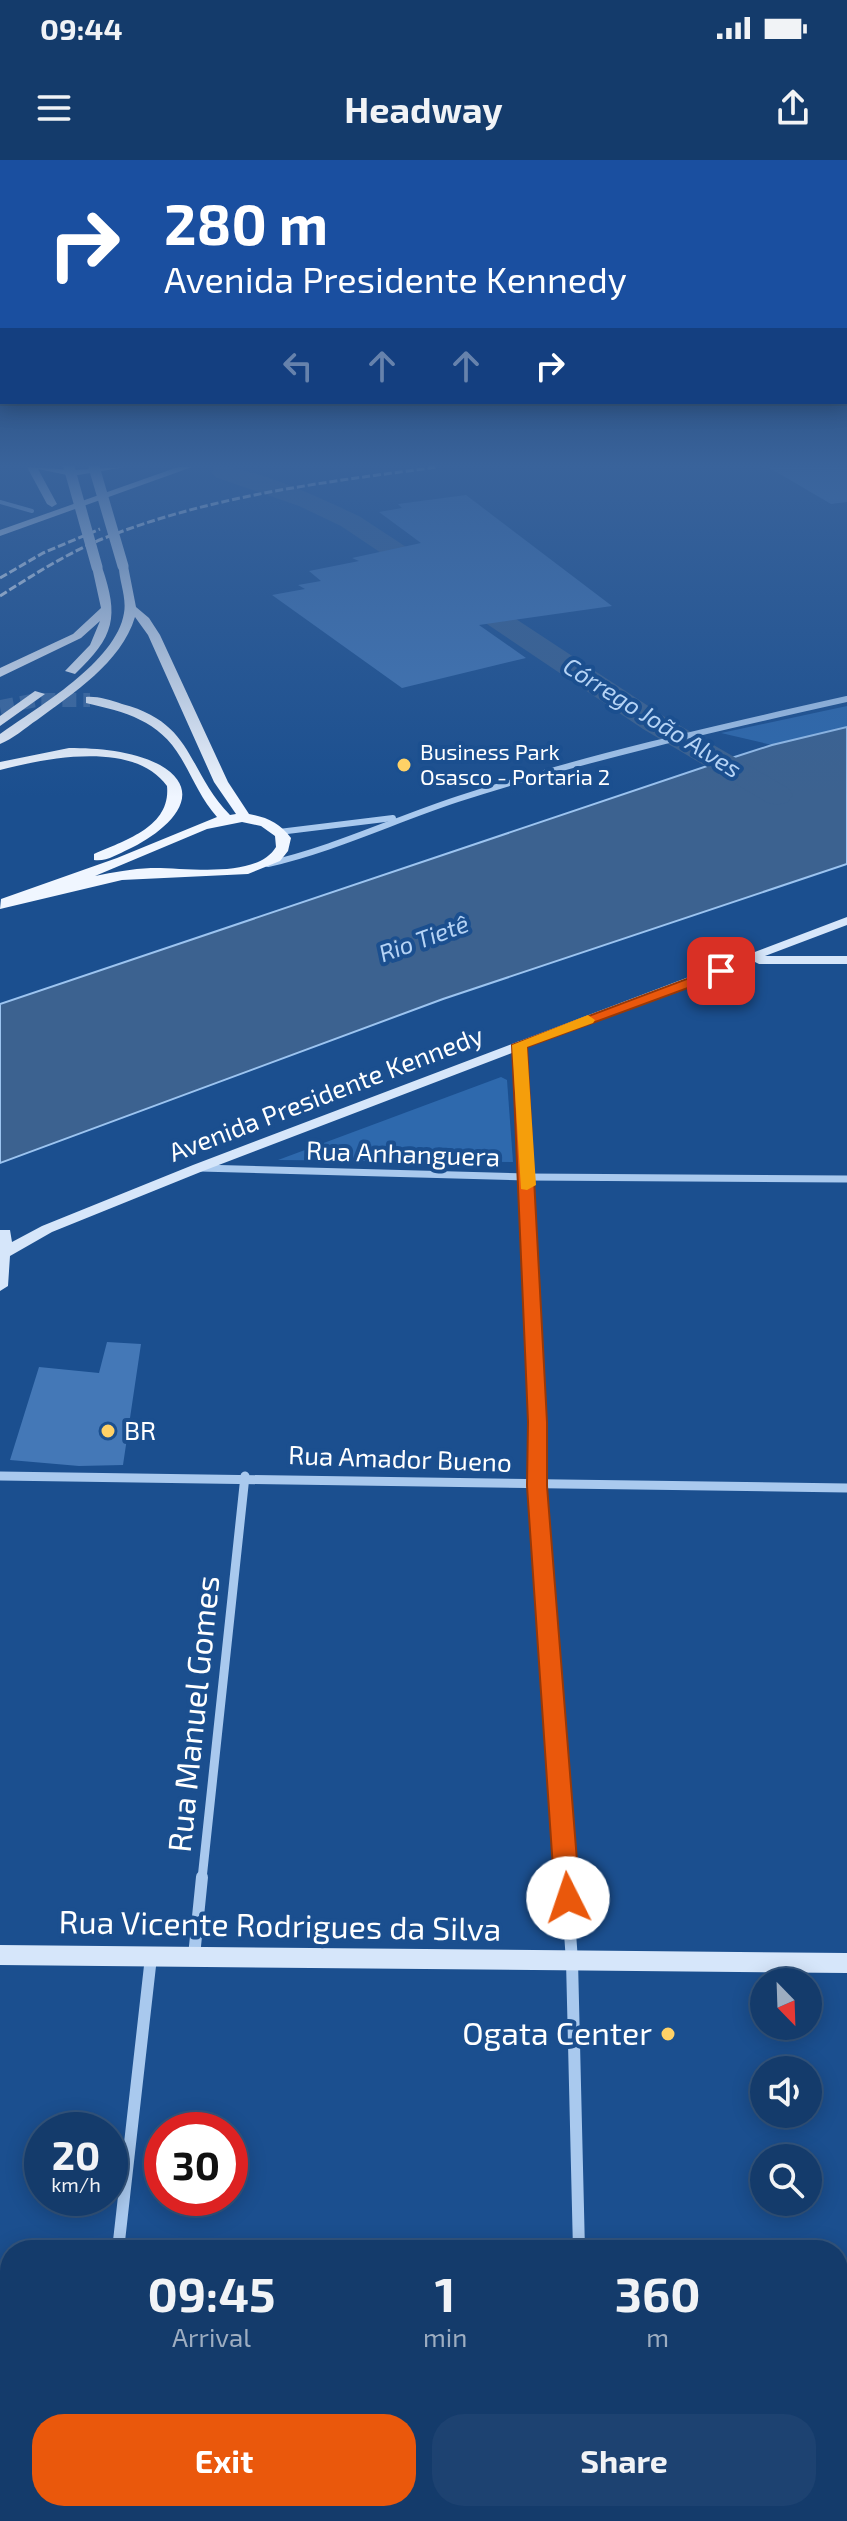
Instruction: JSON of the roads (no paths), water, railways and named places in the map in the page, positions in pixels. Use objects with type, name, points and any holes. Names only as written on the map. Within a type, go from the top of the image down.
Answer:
[{"type":"main road","points":[[0,722],[84,659],[107,625],[109,607],[100,577]]},
{"type":"main road","points":[[0,740],[67,691],[123,635],[131,608],[125,577]]},
{"type":"main road","points":[[0,673],[77,636],[109,607]]},
{"type":"main road","points":[[131,608],[154,635],[221,782],[245,818]]},
{"type":"main road","points":[[90,700],[130,708],[161,722],[183,749],[213,806],[227,819]]},
{"type":"main road","points":[[0,766],[61,753],[129,757],[162,772],[172,782],[176,792],[170,812],[161,824],[3,904]]},
{"type":"main road","points":[[245,818],[266,823],[279,832],[285,846],[265,864],[233,872],[175,871],[115,877],[3,904],[143,853],[199,827],[227,819],[245,818]]},
{"type":"main road","points":[[143,835],[139,846],[143,853],[158,866],[175,871]]},
{"type":"main road","name":"Avenida Presidente Kennedy","points":[[3,1254],[47,1229],[198,1168],[847,921]]},
{"type":"main road","points":[[750,960],[847,960]]},
{"type":"main road","name":"Avenida Presidente Kennedy","points":[[2,1234],[47,1229]]},
{"type":"main road","points":[[0,1286],[2,1234]]},
{"type":"main road","name":"Rua Vicente Rodrigues da Silva","points":[[0,1955],[847,1963]]},
{"type":"street","points":[[265,864],[338,847],[402,817],[461,798],[703,731],[847,699]]},
{"type":"street","points":[[279,832],[402,817]]},
{"type":"street","points":[[519,1045],[538,1422],[537,1486],[572,1961],[579,2240]]},
{"type":"street","name":"Rua Anhanguera","points":[[198,1168],[527,1177],[847,1179]]},
{"type":"street","name":"Rua Amador Bueno","points":[[0,1476],[245,1476],[537,1486],[847,1488]]},
{"type":"street","name":"Rua Manuel Gomes","points":[[194,1957],[245,1476]]},
{"type":"street","points":[[119,2240],[151,1957]]},
{"type":"water","name":"Rio Tietê","points":[[847,727],[847,864],[443,999],[0,1163],[0,1004],[719,762],[772,745]]},
{"type":"waterway","name":"Córrego João Alves","points":[[435,577],[654,723],[777,795]]},
{"type":"tunnel","points":[[0,707],[37,700],[90,700]]},
{"type":"railway","points":[[0,596],[30,577]]},
{"type":"place","name":"Business Park Osasco - Portaria 2","points":[[404,765]]},
{"type":"place","name":"BR","points":[[108,1431]]},
{"type":"place","name":"Ogata Center","points":[[668,2034]]}]
